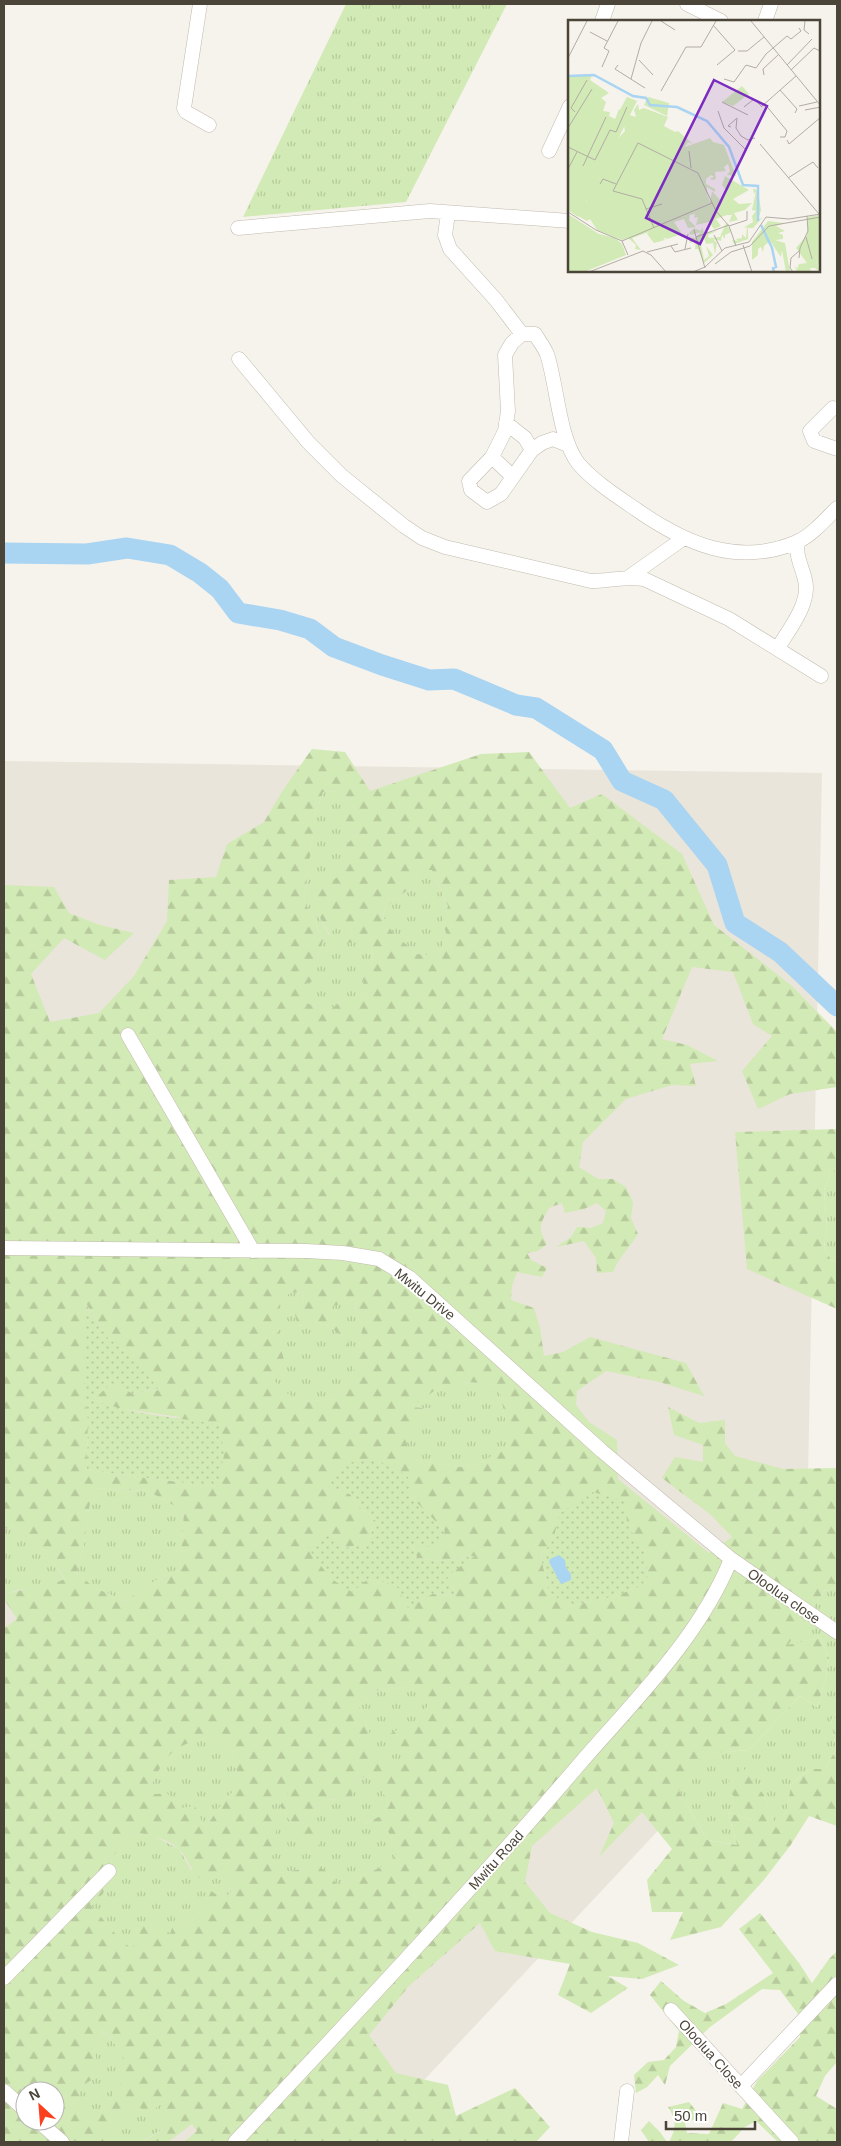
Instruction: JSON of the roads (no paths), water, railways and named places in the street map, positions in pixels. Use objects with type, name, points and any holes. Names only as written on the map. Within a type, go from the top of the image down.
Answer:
[{"type":"street","points":[[200,4],[184,108],[186,112],[209,126]]},
{"type":"street","points":[[602,20],[608,4]]},
{"type":"street","points":[[687,4],[719,20]]},
{"type":"street","points":[[765,20],[772,4]]},
{"type":"street","points":[[549,150],[568,110]]},
{"type":"street","points":[[238,228],[430,211],[568,221]]},
{"type":"street","points":[[448,213],[445,235],[450,249],[496,300],[522,334]]},
{"type":"street","points":[[568,445],[553,439],[542,443],[532,450],[501,494],[487,502],[471,490],[470,481],[474,474],[492,457],[505,431],[508,411],[505,355],[512,342],[522,334],[535,334],[546,352],[568,445],[578,463],[612,493],[650,519],[684,538],[715,550],[730,553],[769,550],[798,541],[821,524],[837,508]]},
{"type":"street","points":[[239,359],[308,442],[342,476],[404,526],[422,538],[445,547],[585,580],[606,581],[629,577],[644,579],[729,619],[822,676]]},
{"type":"street","points":[[833,408],[810,431],[814,441],[837,448]]},
{"type":"street","points":[[506,423],[525,438],[532,450]]},
{"type":"street","points":[[492,457],[512,476]]},
{"type":"street","points":[[629,577],[684,538]]},
{"type":"street","points":[[778,648],[807,595],[806,580],[796,551],[798,541]]},
{"type":"street","points":[[128,1035],[253,1250]]},
{"type":"street","name":"Mwitu Drive","points":[[4,1248],[253,1250],[343,1253],[379,1259],[410,1278],[595,1445],[731,1559]]},
{"type":"street","name":"Oloolua close","points":[[731,1559],[837,1632]]},
{"type":"street","name":"Mwitu Road","points":[[235,2142],[515,1840],[671,1658],[714,1595],[731,1559]]},
{"type":"street","points":[[4,1978],[109,1871]]},
{"type":"street","points":[[741,2086],[837,1984]]},
{"type":"street","name":"Oloolua Close","points":[[671,2010],[792,2142]]},
{"type":"street","points":[[4,2091],[15,2101]]},
{"type":"street","points":[[621,2142],[627,2091]]},
{"type":"street","points":[[49,2131],[62,2142]]},
{"type":"water","points":[[559,1555],[565,1560],[566,1568],[571,1574],[571,1580],[561,1584],[549,1562],[550,1559]]},
{"type":"waterway","points":[[4,553],[87,554],[127,548],[170,555],[200,573],[220,589],[238,613],[280,620],[310,629],[334,647],[382,665],[429,680],[454,679],[516,705],[536,708],[603,750],[622,781],[664,800],[717,865],[735,923],[780,952],[837,1006]]}]
